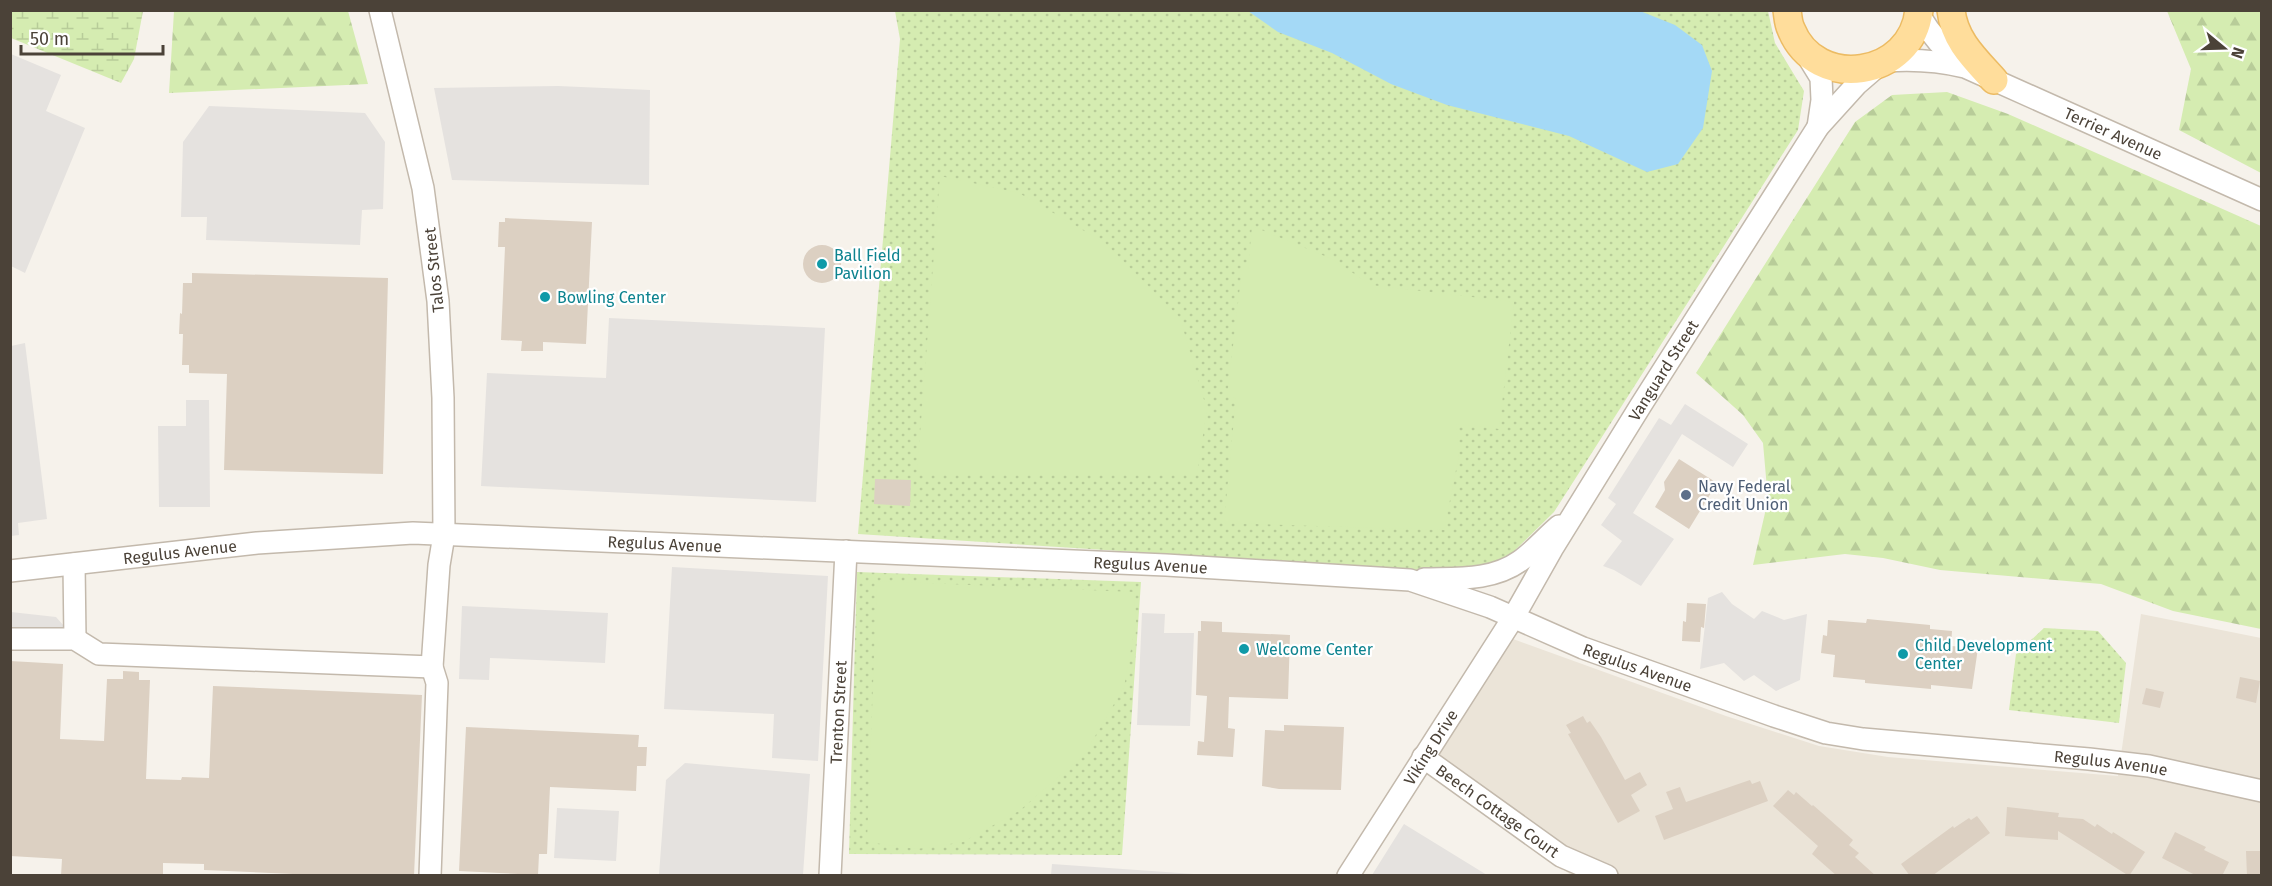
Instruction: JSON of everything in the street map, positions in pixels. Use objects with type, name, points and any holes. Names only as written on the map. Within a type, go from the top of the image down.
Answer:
[{"type":"main road","points":[[1787,10],[1791,29],[1802,47],[1818,61],[1837,69],[1858,70],[1883,63],[1902,49],[1913,33],[1919,13]]},
{"type":"main road","points":[[1951,10],[1960,41],[1994,80]]},
{"type":"street","name":"Talos Street","points":[[380,10],[414,148],[432,248],[438,301],[443,398],[444,535],[439,565],[432,667],[437,683],[430,876]]},
{"type":"street","name":"Terrier Avenue","points":[[1919,13],[1929,33],[1946,52],[1965,67]]},
{"type":"street","name":"Vanguard Street","points":[[1802,47],[1821,78],[1822,100],[1818,127]]},
{"type":"street","name":"Terrier Avenue","points":[[1883,63],[1911,59],[1938,61],[1965,67],[2262,200]]},
{"type":"street","name":"Vanguard Street","points":[[1513,618],[1575,512],[1818,127],[1857,84],[1883,63]]},
{"type":"street","points":[[1410,580],[1478,578],[1501,571],[1520,561],[1575,512]]},
{"type":"street","name":"Regulus Avenue","points":[[10,571],[308,538],[413,533],[1166,565],[1410,580],[1490,607],[1583,648],[1826,733],[1863,739],[2139,765],[2262,790]]},
{"type":"street","name":"Trenton Street","points":[[830,876],[846,551]]},
{"type":"street","points":[[74,564],[75,639]]},
{"type":"street","name":"Viking Drive","points":[[1348,876],[1513,618]]},
{"type":"street","points":[[10,639],[75,639],[99,654],[432,667]]},
{"type":"street","name":"Beech Cottage Court","points":[[1423,757],[1561,856],[1608,876]]},
{"type":"shaded area","points":[[11,54],[61,75],[46,111],[85,128],[25,273],[11,266]]},
{"type":"shaded area","points":[[558,86],[650,90],[649,185],[452,180],[434,88]]},
{"type":"shaded area","points":[[209,106],[365,113],[385,142],[383,209],[362,210],[360,245],[206,240],[207,217],[181,217],[183,142]]},
{"type":"shaded area","points":[[609,318],[825,328],[816,502],[481,486],[487,373],[606,378]]},
{"type":"shaded area","points":[[25,343],[47,519],[18,523],[19,535],[11,536],[11,346]]},
{"type":"shaded area","points":[[186,400],[209,400],[210,507],[159,507],[158,426],[186,426]]},
{"type":"shaded area","points":[[1685,404],[1748,444],[1733,467],[1682,434],[1633,513],[1674,539],[1641,586],[1603,566],[1622,541],[1601,525],[1616,504],[1608,498],[1659,418],[1671,425]]},
{"type":"shaded area","points":[[672,567],[828,576],[818,761],[772,758],[774,714],[664,709]]},
{"type":"shaded area","points":[[1722,592],[1732,604],[1754,619],[1762,611],[1784,620],[1807,614],[1800,680],[1776,691],[1754,675],[1744,681],[1724,663],[1700,669],[1708,598]]},
{"type":"shaded area","points":[[462,606],[608,613],[605,663],[490,658],[489,680],[459,679]]},
{"type":"shaded area","points":[[11,612],[56,617],[64,626],[46,640],[11,639]]},
{"type":"shaded area","points":[[1142,613],[1165,614],[1164,633],[1194,633],[1190,726],[1137,725]]},
{"type":"shaded area","points":[[2141,614],[2261,638],[2261,875],[1571,875],[1426,773],[1513,639],[1726,716],[1819,746],[1888,757],[2118,776]]},
{"type":"shaded area","points":[[685,763],[810,774],[803,875],[659,875],[666,780]]},
{"type":"shaded area","points":[[557,808],[619,811],[616,861],[554,858]]},
{"type":"shaded area","points":[[1404,824],[1487,875],[1372,875]]},
{"type":"shaded area","points":[[1052,864],[1208,875],[1051,875]]},
{"type":"green space","points":[[143,10],[134,59],[121,83],[11,38],[10,11]]},
{"type":"green space","points":[[174,11],[348,11],[368,84],[169,93]]},
{"type":"green space","points":[[895,11],[1768,11],[1775,43],[1804,91],[1798,130],[1554,512],[1503,562],[1447,572],[858,534],[900,39]]},
{"type":"green space","points":[[2167,11],[2261,11],[2261,173],[2179,130],[2191,69]]},
{"type":"green space","points":[[1947,92],[2008,114],[2261,226],[2261,629],[2173,611],[2101,584],[1940,570],[1883,558],[1845,554],[1753,565],[1768,500],[1763,443],[1743,415],[1696,373],[1855,122],[1892,95]]},
{"type":"green space","points":[[940,176],[1019,193],[1105,243],[1180,318],[1207,410],[1197,473],[917,473]]},
{"type":"green space","points":[[1252,226],[1332,259],[1371,285],[1514,302],[1499,429],[1456,424],[1459,455],[1444,530],[1224,523],[1236,398],[1227,397],[1242,269],[1248,269]]},
{"type":"green space","points":[[857,572],[1141,582],[1122,855],[849,854]]},
{"type":"green space","points":[[877,581],[1134,592],[1136,622],[1124,687],[1084,755],[1019,811],[963,842],[917,849],[867,842]]},
{"type":"green space","points":[[2044,628],[2098,631],[2126,663],[2119,723],[2009,710],[2016,654]]},
{"type":"water","points":[[1248,11],[1640,11],[1675,25],[1702,45],[1712,71],[1703,128],[1678,164],[1647,172],[1569,136],[1447,105],[1391,84],[1332,53],[1278,32]]},
{"type":"building","name":"Bowling Center","points":[[505,218],[592,222],[586,344],[543,342],[543,351],[521,351],[522,341],[501,340],[505,247],[498,247],[499,222],[505,222]]},
{"type":"building","name":"Ball Field Pavilion","points":[[822,245],[835,251],[841,264],[835,277],[822,283],[809,277],[803,264],[809,251]]},
{"type":"building","points":[[192,273],[388,278],[383,474],[224,470],[227,374],[189,373],[189,365],[182,365],[183,334],[179,334],[183,283],[192,283]]},
{"type":"building","name":"Navy Federal Credit Union","points":[[1679,459],[1717,483],[1689,529],[1655,507],[1665,490],[1664,482]]},
{"type":"building","points":[[875,479],[911,480],[910,506],[874,504]]},
{"type":"building","points":[[1687,603],[1706,604],[1700,642],[1682,641]]},
{"type":"building","name":"Child Development Center","points":[[1867,619],[1930,625],[1930,629],[1952,631],[1951,646],[1978,648],[1972,689],[1931,685],[1931,689],[1865,683],[1865,680],[1833,677],[1835,655],[1821,653],[1823,635],[1827,636],[1828,620],[1866,623]]},
{"type":"building","name":"Welcome Center","points":[[1201,621],[1222,622],[1222,632],[1290,635],[1288,699],[1229,697],[1228,728],[1235,729],[1233,757],[1197,755],[1198,741],[1204,742],[1207,696],[1196,695],[1198,631],[1201,631]]},
{"type":"building","points":[[10,661],[63,664],[60,739],[104,741],[107,679],[123,679],[123,671],[139,672],[139,680],[150,680],[146,779],[209,778],[213,686],[422,695],[414,876],[338,876],[204,870],[204,864],[163,863],[163,876],[61,876],[62,859],[10,856]]},
{"type":"building","points":[[2240,677],[2260,681],[2256,703],[2236,698]]},
{"type":"building","points":[[2146,688],[2164,692],[2160,708],[2142,704]]},
{"type":"building","points":[[1583,716],[1587,723],[1590,721],[1601,737],[1625,780],[1640,772],[1647,785],[1631,795],[1640,811],[1618,823],[1568,734],[1571,733],[1566,725]]},
{"type":"building","points":[[1284,725],[1344,727],[1341,790],[1279,789],[1262,786],[1265,730],[1284,731]]},
{"type":"building","points":[[466,727],[639,735],[638,747],[647,747],[646,766],[637,766],[636,791],[550,787],[547,854],[539,854],[538,875],[459,871]]},
{"type":"building","points":[[1750,780],[1752,784],[1760,781],[1768,801],[1664,840],[1655,816],[1673,809],[1666,792],[1680,787],[1686,802]]},
{"type":"building","points":[[1788,790],[1794,795],[1796,792],[1813,805],[1853,840],[1849,845],[1859,853],[1855,857],[1876,876],[1837,876],[1812,854],[1818,846],[1773,806]]},
{"type":"building","points":[[2007,807],[2059,813],[2058,817],[2083,819],[2095,827],[2097,824],[2112,834],[2113,832],[2145,852],[2129,876],[2058,831],[2058,840],[2005,836]]},
{"type":"building","points":[[1977,816],[1990,833],[1932,876],[1910,876],[1901,864],[1953,826],[1954,828],[1969,818],[1971,820]]},
{"type":"building","points":[[2175,832],[2206,847],[2204,850],[2229,862],[2222,876],[2197,876],[2162,858]]},
{"type":"building","points":[[2246,851],[2262,851],[2262,876],[2247,876]]},
{"type":"place","name":"Ball Field Pavilion","points":[[822,264]]},
{"type":"place","name":"Bowling Center","points":[[545,297]]},
{"type":"place","name":"Navy Federal Credit Union","points":[[1686,495]]},
{"type":"place","name":"Welcome Center","points":[[1244,649]]},
{"type":"place","name":"Child Development Center","points":[[1903,654]]}]
